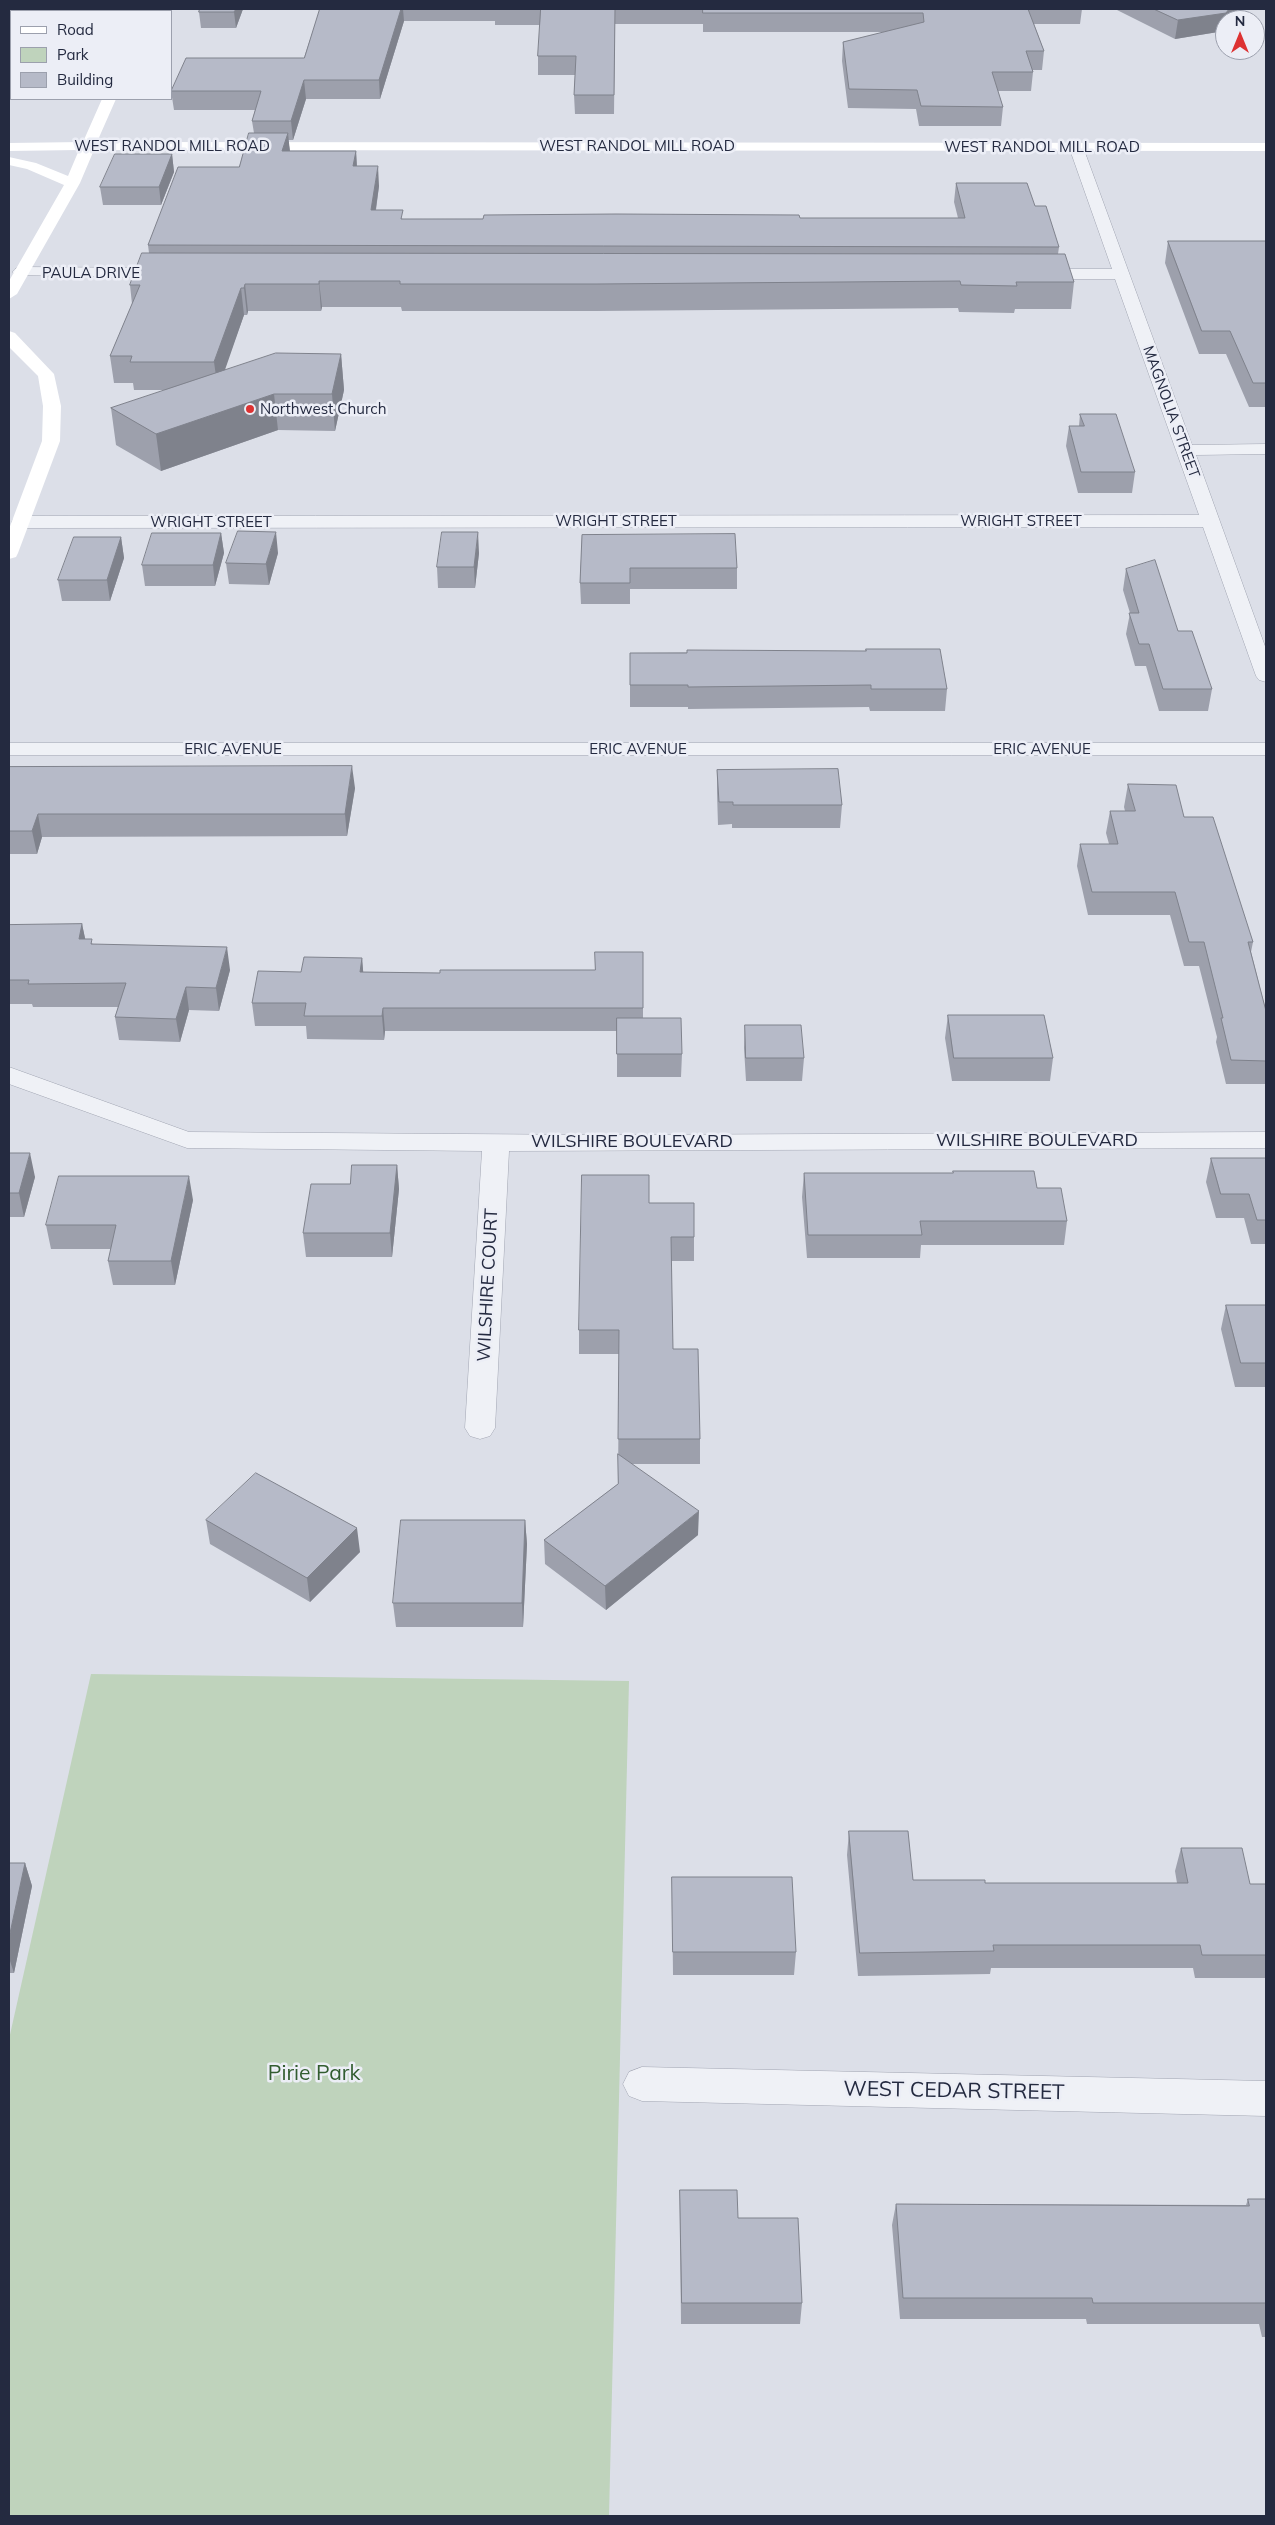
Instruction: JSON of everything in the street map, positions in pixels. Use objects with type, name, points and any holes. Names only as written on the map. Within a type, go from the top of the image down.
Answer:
[{"type":"main road","points":[[9,294],[73,183],[89,146],[105,119],[109,100]]},
{"type":"main road","points":[[136,131],[188,145]]},
{"type":"main road","name":"WEST RANDOL MILL ROAD","points":[[9,147],[188,145],[1266,147]]},
{"type":"main road","points":[[9,162],[30,166],[73,183]]},
{"type":"main road","points":[[9,336],[17,347],[46,374],[52,406],[51,441],[9,553]]},
{"type":"street","name":"MAGNOLIA STREET","points":[[1076,147],[1266,676]]},
{"type":"street","name":"PAULA DRIVE","points":[[20,272],[192,273]]},
{"type":"street","points":[[1013,274],[1122,274]]},
{"type":"street","points":[[1185,450],[1266,449]]},
{"type":"street","name":"WRIGHT STREET","points":[[21,522],[1210,521]]},
{"type":"street","name":"ERIC AVENUE","points":[[9,749],[1266,749]]},
{"type":"street","name":"WILSHIRE BOULEVARD","points":[[9,1075],[187,1140],[496,1142],[1266,1140]]},
{"type":"street","name":"WILSHIRE COURT","points":[[480,1428],[496,1142]]},
{"type":"street","name":"WEST CEDAR STREET","points":[[642,2084],[1266,2099]]},
{"type":"green space","name":"Pirie Park","points":[[91,1674],[629,1681],[609,2516],[9,2516],[9,2039]]},
{"type":"building","points":[[9,9],[101,9],[10,10],[9,79]]},
{"type":"building","points":[[200,9],[236,9],[234,12],[199,12]]},
{"type":"building","points":[[320,9],[401,9],[379,80],[304,80],[291,121],[252,121],[261,91],[172,91],[186,58],[304,58]]},
{"type":"building","points":[[541,9],[615,9],[614,95],[574,95],[576,56],[538,56]]},
{"type":"building","points":[[703,9],[1028,9],[1044,51],[1026,51],[1033,72],[992,72],[1003,107],[921,106],[917,90],[849,89],[843,42],[924,22],[923,13],[703,13]]},
{"type":"building","points":[[1154,9],[1229,9],[1215,10],[1215,15],[1178,20]]},
{"type":"building","points":[[249,133],[288,133],[282,151],[356,151],[353,166],[378,166],[371,210],[403,210],[401,219],[483,219],[484,215],[616,214],[799,215],[800,218],[965,218],[956,183],[1027,183],[1035,206],[1046,206],[1059,247],[148,245],[178,167],[239,167]]},
{"type":"building","points":[[115,154],[172,154],[159,187],[100,187]]},
{"type":"building","points":[[1168,241],[1266,241],[1266,383],[1253,383],[1230,331],[1202,331]]},
{"type":"building","points":[[142,253],[1065,254],[1074,282],[1016,282],[1017,286],[961,285],[960,281],[400,284],[400,281],[319,281],[319,284],[245,284],[244,288],[241,288],[214,362],[130,362],[132,356],[110,356],[140,285],[130,285]]},
{"type":"building","points":[[276,353],[341,354],[332,394],[274,394],[156,434],[111,408]]},
{"type":"building","points":[[1080,414],[1116,414],[1135,472],[1081,472],[1069,426],[1084,426]]},
{"type":"building","points":[[238,531],[276,532],[266,564],[226,563]]},
{"type":"building","points":[[442,532],[478,532],[474,567],[437,567]]},
{"type":"building","points":[[152,533],[221,533],[213,565],[142,565]]},
{"type":"building","points":[[735,534],[737,568],[630,568],[630,583],[580,583],[582,535]]},
{"type":"building","points":[[74,537],[121,537],[107,580],[58,580]]},
{"type":"building","points":[[1155,560],[1178,631],[1192,631],[1212,689],[1163,689],[1149,644],[1139,644],[1129,613],[1139,613],[1126,569]]},
{"type":"building","points":[[866,649],[940,649],[947,689],[871,689],[871,685],[688,687],[688,685],[630,685],[630,653],[687,653],[687,650],[866,651]]},
{"type":"building","points":[[352,766],[345,814],[38,814],[32,831],[9,831],[9,767]]},
{"type":"building","points":[[838,769],[842,805],[733,805],[733,802],[719,802],[717,770]]},
{"type":"building","points":[[1128,784],[1176,785],[1184,817],[1213,817],[1253,942],[1248,942],[1266,1011],[1266,1061],[1231,1060],[1221,1018],[1223,1018],[1204,942],[1189,942],[1175,892],[1092,892],[1080,844],[1118,844],[1110,811],[1135,811]]},
{"type":"building","points":[[82,924],[79,939],[92,939],[91,944],[227,947],[216,988],[186,987],[176,1019],[115,1017],[126,983],[28,984],[29,980],[9,980],[9,925]]},
{"type":"building","points":[[595,952],[643,952],[643,1008],[383,1008],[382,1016],[304,1016],[306,1003],[252,1003],[258,971],[301,972],[304,957],[362,958],[360,972],[440,973],[440,970],[595,970]]},
{"type":"building","points":[[948,1015],[1044,1015],[1053,1058],[954,1058]]},
{"type":"building","points":[[617,1018],[681,1018],[682,1054],[617,1054]]},
{"type":"building","points":[[745,1025],[801,1025],[804,1058],[746,1058]]},
{"type":"building","points":[[9,1153],[30,1153],[19,1193],[9,1193]]},
{"type":"building","points":[[1211,1158],[1266,1158],[1266,1220],[1257,1220],[1249,1194],[1221,1194]]},
{"type":"building","points":[[352,1165],[397,1165],[390,1233],[303,1233],[311,1184],[350,1184]]},
{"type":"building","points":[[953,1171],[1034,1171],[1037,1188],[1061,1188],[1067,1221],[920,1221],[922,1235],[808,1235],[804,1173],[953,1173]]},
{"type":"building","points":[[582,1175],[649,1175],[649,1203],[694,1203],[694,1237],[671,1237],[673,1349],[698,1349],[700,1439],[618,1439],[619,1330],[579,1330]]},
{"type":"building","points":[[59,1176],[189,1176],[171,1261],[108,1261],[116,1225],[46,1225]]},
{"type":"building","points":[[1226,1305],[1266,1305],[1266,1363],[1241,1363]]},
{"type":"building","points":[[618,1454],[699,1511],[605,1586],[544,1540],[618,1484]]},
{"type":"building","points":[[256,1473],[357,1528],[307,1578],[206,1520]]},
{"type":"building","points":[[401,1520],[525,1520],[522,1603],[393,1603]]},
{"type":"building","points":[[849,1831],[908,1831],[913,1880],[985,1880],[985,1883],[1188,1883],[1181,1848],[1242,1848],[1250,1884],[1266,1884],[1266,1955],[1202,1955],[1200,1945],[993,1945],[994,1951],[860,1953]]},
{"type":"building","points":[[9,1863],[25,1863],[9,1938]]},
{"type":"building","points":[[672,1877],[792,1877],[796,1952],[673,1952]]},
{"type":"building","points":[[680,2190],[737,2190],[738,2218],[798,2218],[802,2303],[682,2303]]},
{"type":"building","points":[[1248,2199],[1266,2199],[1266,2303],[1093,2303],[1092,2298],[903,2298],[896,2204],[1249,2206]]},
{"type":"place","name":"Northwest Church","points":[[250,409]]}]
